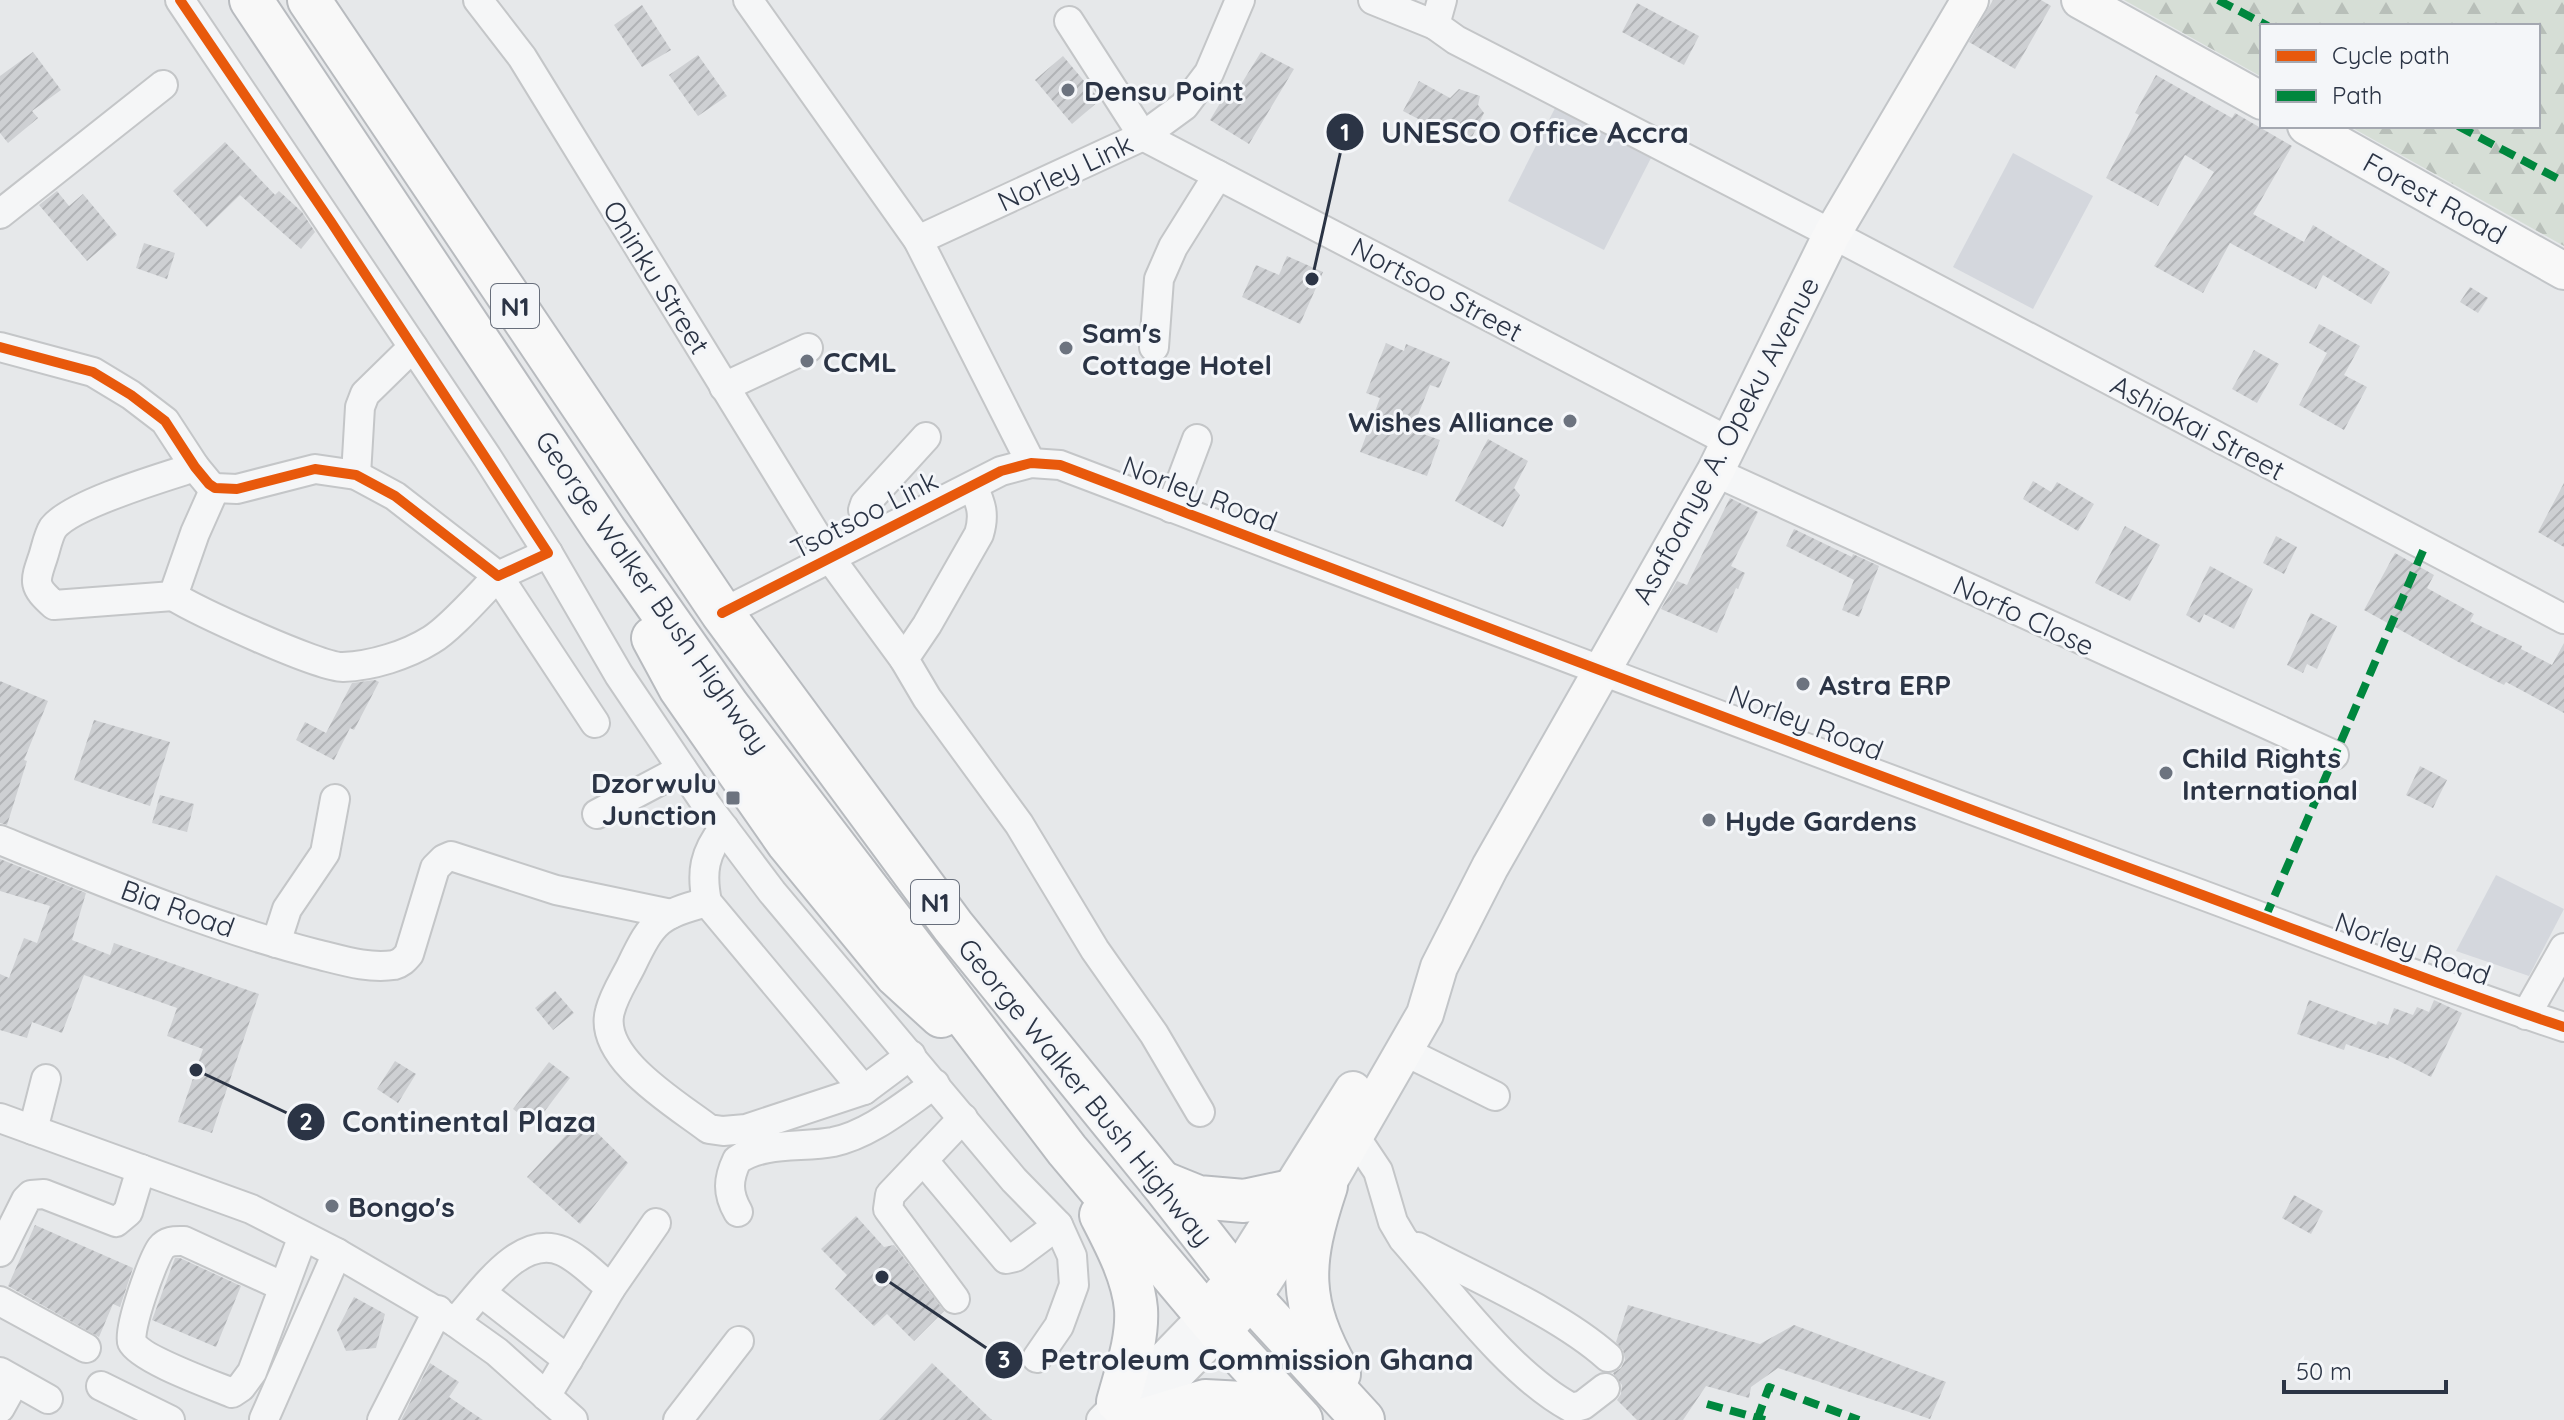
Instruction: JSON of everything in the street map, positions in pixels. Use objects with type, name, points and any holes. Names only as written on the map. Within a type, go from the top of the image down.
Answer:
[{"type":"highway","name":"George Walker Bush Highway","points":[[251,0],[605,531],[665,664],[788,843],[896,975],[1007,1072],[1067,1150],[1212,1324],[1301,1420]]},
{"type":"highway","name":"George Walker Bush Highway","points":[[309,0],[722,613],[953,926],[1161,1182],[1243,1289],[1365,1420]]},
{"type":"highway","points":[[1067,1150],[1123,1258],[1136,1309],[1124,1415],[1215,1410],[1243,1403],[1284,1420]]},
{"type":"highway","points":[[1161,1182],[1198,1197],[1244,1201],[1308,1189],[1306,1260],[1309,1303],[1321,1342],[1365,1420]]},
{"type":"main road","name":"Asafoanye A. Opeku Avenue","points":[[1308,1189],[1354,1135],[1425,1014],[1439,967],[1490,867],[1722,457],[1832,234],[1970,0]]},
{"type":"main road","points":[[2080,0],[2260,100]]},
{"type":"main road","name":"Forest Road","points":[[2310,128],[2564,271]]},
{"type":"main road","name":"Asafoanye A. Opeku Avenue","points":[[1212,1324],[1243,1289],[1308,1189],[1400,1015],[1439,967]]},
{"type":"street","points":[[180,0],[413,347],[548,553],[619,675],[724,828],[772,892],[1014,1180],[1058,1225],[1072,1256],[1074,1285],[1059,1326],[1037,1358]]},
{"type":"street","name":"Oninku Street","points":[[478,0],[522,57],[830,558],[1019,824],[1095,950],[1154,1034],[1200,1112]]},
{"type":"street","points":[[748,0],[918,240],[1031,463]]},
{"type":"street","name":"Norley Link","points":[[918,240],[1143,136],[1184,106],[1209,73],[1240,0]]},
{"type":"street","name":"Ashiokai Street","points":[[1373,0],[1439,12],[1456,40],[2564,619]]},
{"type":"street","points":[[1069,21],[1143,136]]},
{"type":"street","points":[[0,214],[163,85]]},
{"type":"street","name":"Nortsoo Street","points":[[1143,136],[1722,457]]},
{"type":"street","points":[[1154,347],[1159,279],[1173,247],[1218,175]]},
{"type":"street","points":[[0,347],[93,372],[131,395],[165,421],[195,467],[215,488],[237,489],[315,469],[356,475],[395,496],[498,576],[595,723]]},
{"type":"street","points":[[356,475],[356,438],[365,394],[413,347]]},
{"type":"street","points":[[724,387],[808,348]]},
{"type":"street","points":[[874,535],[863,510],[865,504],[926,437]]},
{"type":"street","points":[[1171,508],[1197,439]]},
{"type":"street","name":"Norfo Close","points":[[1722,457],[2334,755]]},
{"type":"street","name":"Tsotsoo Link","points":[[722,613],[1001,471],[1031,463]]},
{"type":"street","name":"Norley Road","points":[[1031,463],[1060,465],[1958,806],[2564,1027]]},
{"type":"street","points":[[195,467],[107,497],[62,520],[52,530],[35,579],[39,591],[54,605],[173,596],[194,609],[341,668],[392,658],[433,640],[498,576],[548,553]]},
{"type":"street","points":[[904,659],[979,534],[983,508],[973,486]]},
{"type":"street","points":[[173,596],[215,488]]},
{"type":"street","points":[[597,814],[682,769]]},
{"type":"street","points":[[276,943],[287,909],[325,853],[335,799]]},
{"type":"street","points":[[724,828],[713,842],[703,865],[707,902],[864,1090]]},
{"type":"street","name":"Bia Road","points":[[0,840],[144,897],[276,943],[361,965],[394,965],[409,954],[435,868],[451,856],[556,890],[671,914]]},
{"type":"street","points":[[707,902],[671,914],[653,925],[609,1013],[611,1032],[619,1053],[635,1071],[709,1129],[746,1129],[864,1090],[911,1055]]},
{"type":"street","points":[[2526,1015],[2564,948]]},
{"type":"street","points":[[1404,1051],[1495,1096]]},
{"type":"street","points":[[33,1130],[46,1079]]},
{"type":"street","points":[[738,1212],[730,1194],[729,1179],[737,1160],[746,1154],[777,1147],[833,1142],[852,1136],[868,1129],[935,1084]]},
{"type":"street","points":[[955,1299],[888,1209],[890,1195],[963,1118]]},
{"type":"street","points":[[2,1123],[33,1130],[251,1209],[337,1253],[447,1316],[497,1352],[573,1420]]},
{"type":"street","points":[[1354,1135],[1378,1171],[1393,1222],[1403,1239],[1520,1369],[1574,1414],[1605,1388]]},
{"type":"street","points":[[923,1160],[1006,1259],[1015,1257],[1058,1225]]},
{"type":"street","points":[[1,1246],[26,1200],[37,1193],[110,1220],[121,1219],[128,1212],[141,1169]]},
{"type":"street","points":[[546,1396],[611,1288],[656,1223]]},
{"type":"street","points":[[284,1287],[184,1241],[165,1244],[146,1287],[131,1336],[137,1349],[173,1369],[232,1393],[252,1372],[284,1287],[303,1236]]},
{"type":"street","points":[[1403,1239],[1538,1311],[1608,1357]]},
{"type":"street","points":[[382,1420],[447,1316],[482,1293],[515,1257],[529,1249],[545,1247],[562,1251],[611,1288]]},
{"type":"street","points":[[264,1419],[337,1253]]},
{"type":"street","points":[[482,1293],[568,1360]]},
{"type":"street","points":[[0,1301],[86,1348]]},
{"type":"street","points":[[1124,1415],[1212,1324]]},
{"type":"street","points":[[678,1420],[739,1341]]},
{"type":"street","points":[[101,1386],[161,1416],[173,1369]]},
{"type":"street","points":[[0,1408],[8,1376],[48,1399]]},
{"type":"shaded area","points":[[1555,108],[1651,158],[1604,250],[1508,201]]},
{"type":"shaded area","points":[[2013,153],[2093,196],[2033,309],[1953,267]]},
{"type":"shaded area","points":[[2496,875],[2564,909],[2529,976],[2456,951]]},
{"type":"green space","points":[[2124,0],[2564,0],[2564,246],[2353,128],[2540,128],[2540,24],[2260,24],[2260,76]]},
{"type":"building","points":[[1993,0],[2041,0],[2051,6],[2015,69],[1969,42]]},
{"type":"building","points":[[1637,3],[1699,36],[1684,65],[1622,32]]},
{"type":"building","points":[[642,5],[671,50],[642,67],[614,25]]},
{"type":"building","points":[[33,52],[61,90],[32,111],[38,118],[8,143],[0,133],[0,76]]},
{"type":"building","points":[[1261,52],[1294,69],[1249,144],[1210,120],[1228,90],[1235,94]]},
{"type":"building","points":[[698,55],[727,96],[698,116],[669,75]]},
{"type":"building","name":"Densu Point","points":[[1063,56],[1100,100],[1072,124],[1035,80]]},
{"type":"building","points":[[2156,75],[2232,118],[2235,113],[2292,146],[2253,214],[2304,242],[2313,225],[2390,272],[2371,304],[2323,275],[2316,289],[2230,243],[2203,293],[2154,266],[2214,172],[2185,155],[2158,206],[2106,178],[2139,115],[2135,113]]},
{"type":"building","points":[[1419,81],[1450,98],[1459,89],[1480,96],[1478,105],[1484,113],[1468,145],[1403,111]]},
{"type":"building","points":[[225,142],[275,195],[279,191],[302,212],[315,232],[301,249],[240,195],[207,227],[173,191]]},
{"type":"building","points":[[57,191],[69,206],[83,194],[117,235],[87,261],[39,205]]},
{"type":"building","points":[[144,243],[175,253],[167,279],[136,268]]},
{"type":"building","points":[[1287,256],[1323,272],[1300,324],[1242,297],[1256,265],[1279,275]]},
{"type":"building","points":[[2470,287],[2488,298],[2478,313],[2460,302]]},
{"type":"building","points":[[2319,324],[2360,346],[2344,375],[2367,387],[2344,430],[2299,405],[2327,353],[2309,343]]},
{"type":"building","points":[[1386,343],[1404,351],[1406,344],[1450,362],[1439,388],[1430,385],[1412,430],[1440,440],[1427,476],[1360,452],[1380,398],[1366,393]]},
{"type":"building","points":[[2254,350],[2279,364],[2257,403],[2232,389]]},
{"type":"building","points":[[1488,439],[1528,461],[1514,488],[1520,495],[1503,527],[1455,501]]},
{"type":"building","points":[[2033,481],[2051,492],[2057,482],[2094,504],[2078,531],[2023,499]]},
{"type":"building","points":[[2564,483],[2564,547],[2538,532]]},
{"type":"building","points":[[1730,498],[1758,512],[1731,566],[1745,573],[1717,633],[1661,609],[1677,581],[1687,585]]},
{"type":"building","points":[[2125,526],[2160,545],[2130,601],[2095,583]]},
{"type":"building","points":[[1794,529],[1852,557],[1853,554],[1879,566],[1859,617],[1842,610],[1854,580],[1786,546]]},
{"type":"building","points":[[2276,536],[2297,547],[2284,574],[2263,563]]},
{"type":"building","points":[[2395,553],[2434,575],[2427,588],[2474,614],[2470,621],[2522,646],[2521,649],[2552,665],[2564,643],[2564,713],[2506,682],[2504,685],[2462,664],[2364,610]]},
{"type":"building","points":[[2210,566],[2253,589],[2234,629],[2204,614],[2200,623],[2186,615]]},
{"type":"building","points":[[2311,613],[2337,626],[2317,669],[2307,664],[2303,673],[2287,665]]},
{"type":"building","points":[[0,681],[48,701],[24,760],[27,761],[7,825],[0,823]]},
{"type":"building","points":[[379,682],[334,760],[296,740],[305,722],[326,733],[352,683]]},
{"type":"building","points":[[94,720],[170,742],[150,806],[74,780]]},
{"type":"building","points":[[2420,766],[2447,780],[2433,808],[2406,795]]},
{"type":"building","points":[[160,795],[194,804],[187,832],[152,823]]},
{"type":"building","points":[[0,859],[86,893],[72,940],[110,955],[114,943],[259,994],[212,1133],[178,1122],[203,1049],[167,1036],[177,1008],[84,975],[62,1033],[32,1022],[27,1038],[0,1030],[0,974],[9,978],[24,938],[37,943],[50,906],[0,891]]},
{"type":"building","points":[[555,991],[574,1013],[553,1030],[535,1008]]},
{"type":"building","points":[[2309,1000],[2376,1025],[2378,1021],[2388,1025],[2394,1008],[2413,1015],[2417,1007],[2429,1012],[2434,1000],[2462,1013],[2431,1077],[2389,1056],[2389,1059],[2346,1044],[2344,1050],[2297,1034]]},
{"type":"building","points":[[395,1061],[416,1074],[398,1103],[377,1089]]},
{"type":"building","points":[[549,1062],[570,1078],[534,1125],[513,1109]]},
{"type":"building","points":[[582,1118],[628,1163],[580,1224],[527,1177]]},
{"type":"building","points":[[2294,1195],[2323,1211],[2311,1234],[2282,1218]]},
{"type":"building","points":[[856,1216],[884,1247],[894,1245],[944,1311],[914,1341],[887,1314],[874,1326],[835,1289],[847,1275],[821,1249]]},
{"type":"building","points":[[35,1225],[133,1268],[120,1307],[113,1304],[99,1337],[8,1286]]},
{"type":"building","points":[[175,1258],[241,1286],[216,1347],[152,1320]]},
{"type":"building","points":[[354,1297],[385,1314],[376,1348],[346,1351],[337,1330]]},
{"type":"building","points":[[1628,1305],[1760,1344],[1794,1325],[1946,1382],[1930,1419],[1778,1368],[1751,1387],[1749,1398],[1706,1386],[1683,1420],[1637,1420],[1617,1400],[1622,1385],[1613,1373],[1621,1368],[1625,1360],[1623,1350],[1616,1342]]},
{"type":"building","points":[[430,1363],[459,1382],[449,1397],[483,1420],[401,1420]]},
{"type":"building","points":[[932,1363],[992,1420],[879,1420]]},
{"type":"marked path","points":[[2218,0],[2264,24]]},
{"type":"marked path","points":[[2462,128],[2564,182]]},
{"type":"marked path","points":[[2265,918],[2425,546]]},
{"type":"marked path","points":[[1757,1420],[1769,1387],[1859,1420]]},
{"type":"marked path","points":[[1707,1404],[1765,1420]]},
{"type":"cycle path","points":[[0,347],[93,372],[131,395],[165,421],[195,467],[215,488],[237,489],[315,469],[356,475],[395,496],[498,576],[548,553],[331,222],[180,0]]},
{"type":"cycle path","points":[[722,613],[1001,471],[1031,463],[1060,465],[1897,782],[2418,976],[2564,1027]]},
{"type":"place","name":"Densu Point","points":[[1068,90]]},
{"type":"place","name":"UNESCO Office Accra","points":[[1312,279]]},
{"type":"place","name":"Sam's Cottage Hotel","points":[[1066,348]]},
{"type":"place","name":"CCML","points":[[807,361]]},
{"type":"place","name":"Wishes Alliance","points":[[1570,421]]},
{"type":"place","name":"Astra ERP","points":[[1803,684]]},
{"type":"place","name":"Child Rights International","points":[[2166,773]]},
{"type":"place","name":"Dzorwulu Junction","points":[[733,798]]},
{"type":"place","name":"Hyde Gardens","points":[[1709,820]]},
{"type":"place","name":"Continental Plaza","points":[[196,1070]]},
{"type":"place","name":"Bongo's","points":[[332,1206]]},
{"type":"place","name":"Petroleum Commission Ghana","points":[[882,1277]]}]
